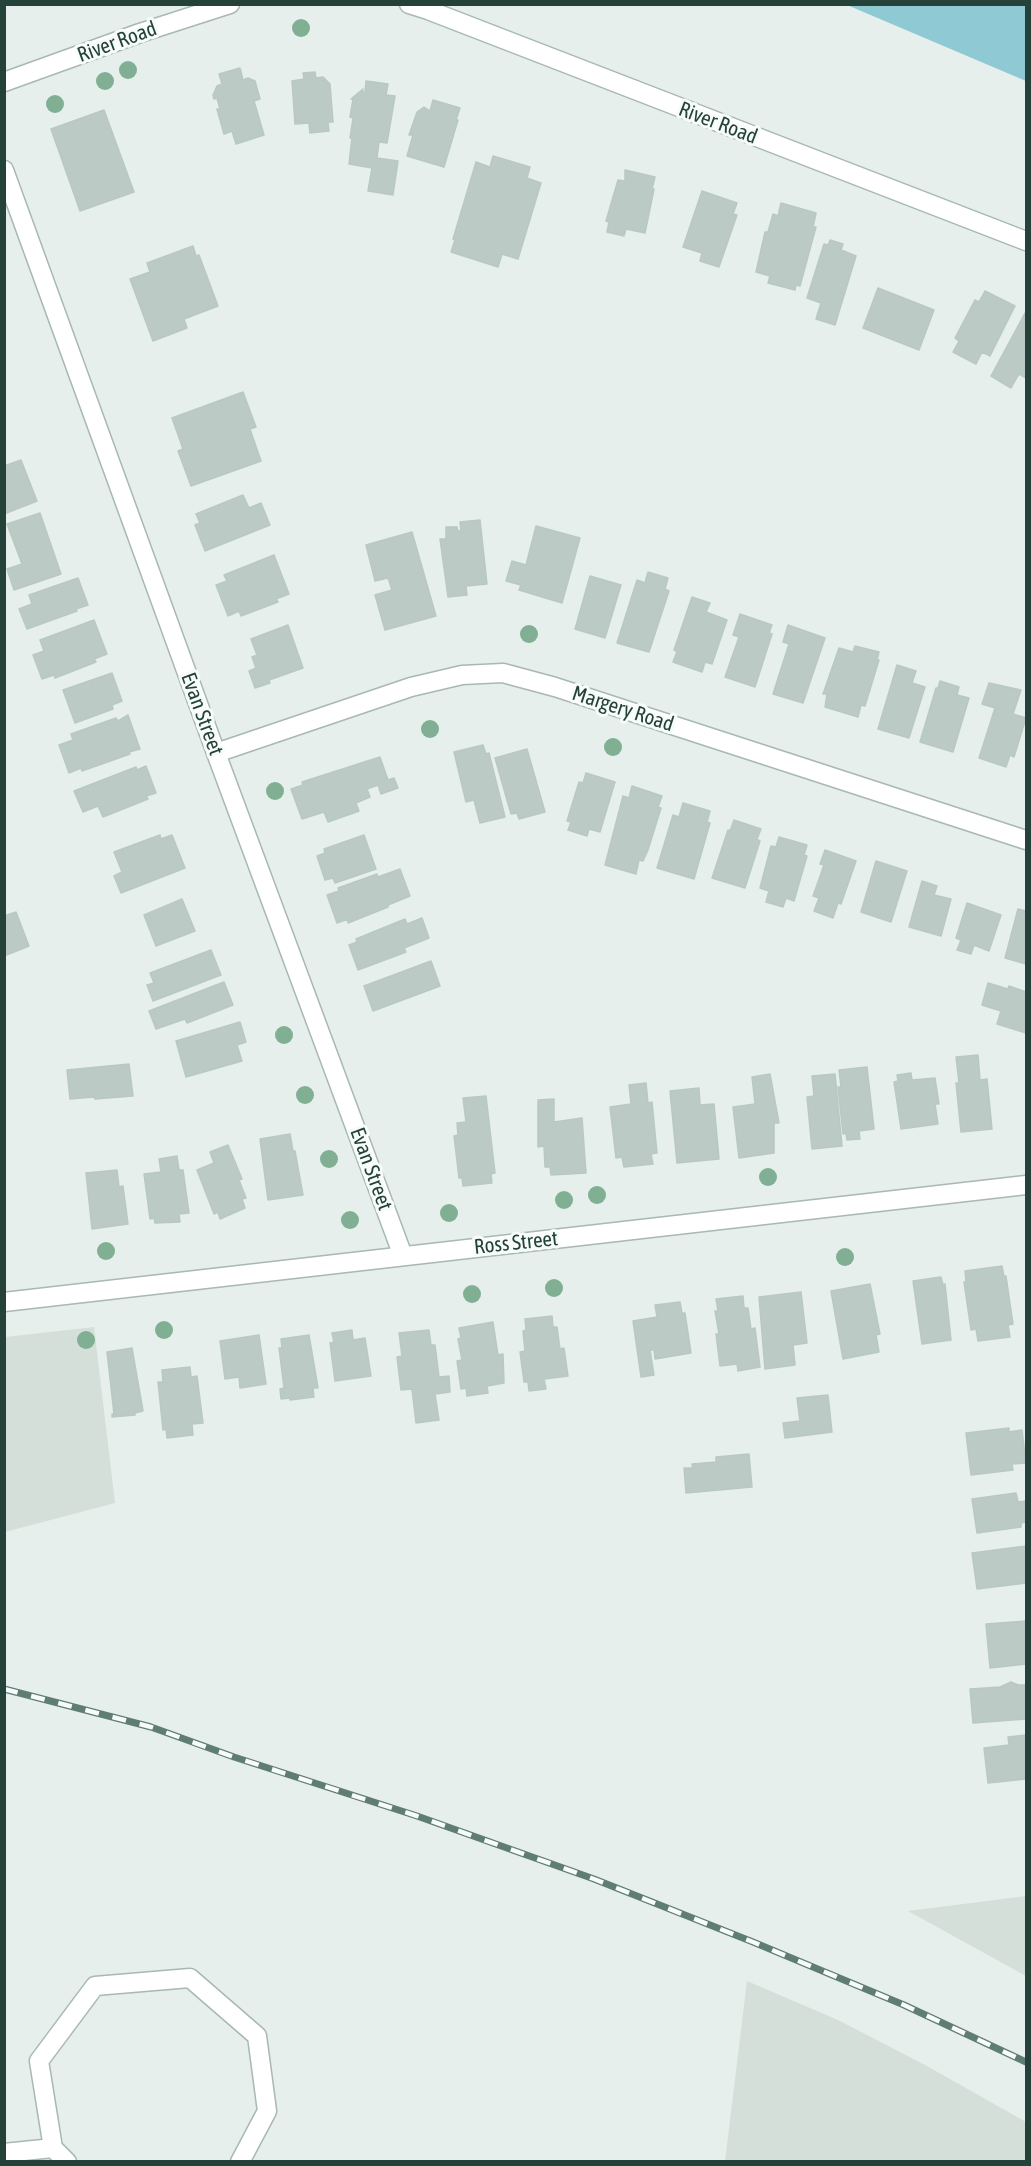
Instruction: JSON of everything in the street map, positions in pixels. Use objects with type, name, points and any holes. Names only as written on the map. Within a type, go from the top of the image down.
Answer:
[{"type":"street","name":"River Road","points":[[4,82],[140,33],[230,4]]},
{"type":"street","name":"River Road","points":[[409,4],[1026,241]]},
{"type":"street","name":"Evan Street","points":[[4,170],[216,753],[403,1256]]},
{"type":"street","name":"Margery Road","points":[[216,753],[411,687],[462,675],[503,673],[555,687],[1026,840]]},
{"type":"street","name":"Ross Street","points":[[4,1302],[1026,1185]]},
{"type":"street","points":[[67,2162],[53,2148],[39,2061],[95,1986],[190,1978],[257,2036],[267,2111],[240,2162]]},
{"type":"street","points":[[4,2153],[53,2148]]},
{"type":"shaded area","points":[[94,1327],[115,1503],[5,1532],[5,1337]]},
{"type":"shaded area","points":[[1026,1896],[1026,1976],[908,1911]]},
{"type":"shaded area","points":[[747,1981],[838,2020],[927,2066],[1026,2122],[1026,2161],[725,2161]]},
{"type":"water","points":[[847,5],[1026,5],[1026,81]]},
{"type":"building","points":[[240,68],[243,80],[248,78],[255,81],[260,99],[254,101],[264,135],[236,144],[232,131],[224,134],[217,109],[220,109],[217,98],[214,99],[213,95],[217,86],[222,84],[219,74]]},
{"type":"building","points":[[315,72],[316,78],[323,77],[330,84],[333,122],[328,122],[329,131],[310,133],[309,123],[295,124],[292,81],[304,79],[303,73]]},
{"type":"building","points":[[366,81],[388,84],[386,95],[395,96],[387,143],[379,142],[377,158],[398,161],[393,195],[368,191],[372,168],[349,164],[353,118],[350,117],[353,99],[351,99],[363,89],[362,92],[365,92]]},
{"type":"building","points":[[433,100],[460,108],[444,167],[407,156],[413,135],[409,135],[417,112],[424,107],[430,111]]},
{"type":"building","points":[[104,110],[134,192],[80,211],[51,129]]},
{"type":"building","points":[[493,156],[530,167],[527,178],[541,183],[518,259],[502,254],[498,267],[451,252],[476,162],[490,167]]},
{"type":"building","points":[[625,170],[655,177],[645,233],[626,229],[624,236],[607,232],[609,222],[606,221],[618,180],[625,181]]},
{"type":"building","points":[[702,191],[737,203],[733,214],[737,215],[719,267],[700,261],[702,253],[683,247]]},
{"type":"building","points":[[781,203],[816,213],[813,227],[816,227],[800,286],[796,285],[795,290],[768,283],[770,276],[756,272],[765,232],[768,232],[773,214],[778,216]]},
{"type":"building","points":[[830,240],[843,244],[841,250],[856,256],[835,325],[816,319],[821,303],[807,298],[824,244],[828,245]]},
{"type":"building","points":[[193,246],[196,256],[199,255],[218,306],[184,319],[187,328],[153,341],[130,279],[150,272],[147,263]]},
{"type":"building","points":[[878,288],[934,310],[919,350],[863,328]]},
{"type":"building","points":[[985,291],[1015,306],[990,356],[982,352],[976,364],[953,352],[959,341],[955,338],[975,300],[979,302]]},
{"type":"building","points":[[1025,313],[1026,378],[1019,374],[1011,388],[991,376]]},
{"type":"building","points":[[243,392],[256,427],[250,429],[261,461],[191,486],[178,451],[183,449],[172,418]]},
{"type":"building","points":[[21,460],[37,501],[4,514],[4,466]]},
{"type":"building","points":[[243,495],[249,508],[261,503],[270,525],[205,551],[195,525],[200,523],[196,514]]},
{"type":"building","points":[[40,513],[61,574],[14,590],[7,569],[22,564],[7,524]]},
{"type":"building","points":[[480,520],[487,584],[466,586],[467,595],[448,597],[440,539],[446,539],[446,527],[457,527],[458,531],[461,531],[460,522]]},
{"type":"building","points":[[536,526],[580,538],[562,603],[519,590],[521,585],[506,581],[512,561],[526,565]]},
{"type":"building","points":[[412,532],[436,616],[385,630],[375,595],[392,590],[388,578],[375,581],[366,545]]},
{"type":"building","points":[[274,555],[289,594],[276,599],[278,602],[241,616],[239,611],[228,616],[216,585],[227,581],[224,575]]},
{"type":"building","points":[[648,572],[668,578],[665,589],[669,591],[649,652],[617,643],[637,580],[645,583]]},
{"type":"building","points":[[590,576],[621,585],[605,638],[575,629]]},
{"type":"building","points":[[78,578],[88,605],[27,629],[19,609],[32,604],[29,595]]},
{"type":"building","points":[[692,597],[710,603],[706,612],[727,620],[712,664],[705,662],[702,672],[673,662],[677,652],[674,650]]},
{"type":"building","points":[[740,614],[772,625],[769,633],[772,634],[755,687],[725,677],[739,637],[733,635]]},
{"type":"building","points":[[94,620],[107,654],[94,659],[96,662],[55,678],[54,675],[42,679],[33,655],[44,651],[40,640]]},
{"type":"building","points":[[288,625],[303,668],[269,680],[270,683],[255,688],[249,671],[256,668],[252,657],[257,655],[251,639]]},
{"type":"building","points":[[788,625],[825,638],[803,703],[773,694],[789,644],[783,642]]},
{"type":"building","points":[[855,646],[879,652],[877,660],[879,660],[865,706],[861,705],[858,717],[825,707],[827,694],[823,694],[839,648],[853,652]]},
{"type":"building","points":[[897,665],[916,671],[912,683],[925,687],[909,738],[878,729]]},
{"type":"building","points":[[112,673],[122,701],[112,705],[113,709],[75,723],[63,690]]},
{"type":"building","points":[[940,681],[959,687],[957,695],[969,698],[953,752],[920,742]]},
{"type":"building","points":[[989,683],[1021,690],[1013,714],[1026,718],[1014,757],[1010,755],[1006,767],[979,758],[995,708],[982,704]]},
{"type":"building","points":[[128,715],[140,749],[82,771],[81,768],[69,773],[59,745],[73,740],[71,734],[116,718],[118,721]]},
{"type":"building","points":[[483,745],[486,754],[489,753],[505,817],[480,823],[474,800],[466,802],[454,752]]},
{"type":"building","points":[[527,749],[545,812],[519,819],[517,813],[511,814],[495,758]]},
{"type":"building","points":[[380,757],[388,780],[394,778],[398,788],[381,794],[378,785],[367,789],[370,797],[356,803],[359,811],[328,822],[324,812],[302,819],[291,789],[303,785],[302,782]]},
{"type":"building","points":[[146,766],[156,793],[146,796],[148,799],[103,817],[98,806],[83,812],[74,791],[136,767],[137,770]]},
{"type":"building","points":[[586,773],[615,782],[600,832],[589,829],[587,836],[568,830],[571,822],[567,821],[579,782],[583,783]]},
{"type":"building","points":[[632,786],[662,796],[658,807],[661,808],[648,850],[643,861],[639,860],[636,874],[605,865],[623,796],[629,798]]},
{"type":"building","points":[[683,803],[710,811],[707,822],[710,823],[694,879],[657,868],[673,815],[679,817]]},
{"type":"building","points":[[734,820],[761,829],[757,839],[760,841],[745,888],[712,878],[728,830],[730,831]]},
{"type":"building","points":[[160,835],[161,839],[172,835],[185,868],[121,893],[114,876],[122,872],[114,852]]},
{"type":"building","points":[[364,835],[376,869],[335,883],[333,878],[325,880],[317,856],[325,853],[324,849]]},
{"type":"building","points":[[779,837],[807,845],[804,855],[807,856],[794,901],[786,898],[783,907],[766,902],[769,891],[760,888],[771,846],[776,847]]},
{"type":"building","points":[[825,850],[856,861],[841,904],[838,903],[833,918],[814,911],[819,898],[813,896],[824,865],[820,864]]},
{"type":"building","points":[[876,861],[907,871],[891,922],[861,912]]},
{"type":"building","points":[[400,869],[410,896],[348,923],[348,919],[337,923],[327,895],[339,891],[338,888],[377,874],[378,877]]},
{"type":"building","points":[[922,881],[937,886],[934,895],[951,899],[941,936],[909,927]]},
{"type":"building","points":[[182,899],[195,931],[156,946],[144,915]]},
{"type":"building","points":[[967,903],[1001,915],[989,951],[974,945],[971,954],[957,950],[961,940],[956,938]]},
{"type":"building","points":[[1018,909],[1026,911],[1026,964],[1005,958]]},
{"type":"building","points":[[16,912],[29,946],[4,956],[4,916]]},
{"type":"building","points":[[422,918],[429,938],[404,948],[406,952],[358,970],[349,945],[357,942],[356,939],[405,919],[407,924]]},
{"type":"building","points":[[211,950],[221,975],[153,1001],[147,985],[154,983],[150,973]]},
{"type":"building","points":[[431,961],[440,986],[373,1011],[364,986]]},
{"type":"building","points":[[224,982],[233,1005],[187,1023],[185,1019],[156,1029],[149,1011]]},
{"type":"building","points":[[988,983],[1008,989],[1009,986],[1026,992],[1026,1033],[997,1024],[1001,1011],[982,1005]]},
{"type":"building","points":[[240,1022],[246,1042],[237,1045],[242,1061],[186,1077],[176,1041]]},
{"type":"building","points":[[978,1055],[980,1080],[987,1079],[992,1129],[961,1132],[956,1057]]},
{"type":"building","points":[[129,1064],[133,1096],[70,1099],[67,1070]]},
{"type":"building","points":[[867,1067],[874,1129],[859,1131],[860,1139],[847,1140],[846,1133],[843,1134],[838,1087],[841,1087],[839,1070]]},
{"type":"building","points":[[911,1073],[912,1080],[935,1078],[939,1104],[935,1104],[938,1124],[901,1129],[894,1082],[898,1081],[897,1075]]},
{"type":"building","points":[[770,1074],[779,1123],[774,1123],[774,1153],[739,1158],[733,1107],[755,1104],[752,1077]]},
{"type":"building","points":[[835,1074],[842,1146],[812,1149],[807,1097],[814,1096],[812,1076]]},
{"type":"building","points":[[646,1083],[648,1103],[652,1102],[657,1153],[651,1154],[653,1164],[624,1167],[622,1157],[616,1158],[610,1107],[631,1104],[629,1085]]},
{"type":"building","points":[[699,1088],[700,1105],[714,1104],[719,1159],[677,1163],[670,1091]]},
{"type":"building","points":[[486,1096],[495,1173],[491,1174],[492,1183],[463,1186],[462,1178],[459,1178],[454,1136],[458,1135],[457,1123],[466,1122],[463,1098]]},
{"type":"building","points":[[554,1099],[554,1122],[582,1118],[586,1173],[551,1175],[550,1167],[545,1167],[544,1146],[538,1147],[538,1100]]},
{"type":"building","points":[[290,1134],[303,1195],[268,1200],[260,1139]]},
{"type":"building","points":[[228,1145],[242,1179],[239,1180],[246,1198],[242,1199],[245,1208],[220,1219],[218,1212],[214,1214],[197,1170],[214,1163],[210,1152]]},
{"type":"building","points":[[177,1156],[179,1170],[183,1170],[189,1213],[179,1214],[180,1222],[155,1223],[154,1218],[150,1219],[144,1174],[161,1172],[159,1159]]},
{"type":"building","points":[[117,1170],[119,1187],[123,1186],[128,1224],[92,1229],[86,1173]]},
{"type":"building","points":[[1002,1266],[1004,1277],[1006,1276],[1013,1324],[1008,1325],[1010,1337],[978,1341],[976,1329],[971,1330],[964,1282],[966,1282],[965,1271]]},
{"type":"building","points":[[941,1277],[943,1285],[945,1284],[951,1340],[922,1344],[913,1281]]},
{"type":"building","points":[[870,1284],[880,1334],[876,1335],[879,1352],[843,1359],[831,1291]]},
{"type":"building","points":[[801,1292],[807,1343],[793,1345],[795,1365],[765,1369],[759,1297]]},
{"type":"building","points":[[743,1296],[744,1308],[748,1308],[751,1329],[755,1328],[760,1367],[738,1371],[737,1364],[720,1366],[716,1334],[719,1334],[715,1311],[718,1311],[716,1299]]},
{"type":"building","points":[[680,1302],[682,1313],[685,1313],[691,1353],[655,1359],[654,1350],[650,1350],[654,1375],[641,1377],[633,1321],[657,1317],[655,1305]]},
{"type":"building","points":[[552,1316],[553,1327],[557,1327],[560,1349],[564,1348],[568,1376],[544,1379],[546,1389],[529,1391],[528,1382],[524,1382],[520,1352],[525,1351],[523,1331],[526,1330],[525,1319]]},
{"type":"building","points":[[493,1322],[498,1355],[503,1354],[504,1383],[487,1386],[488,1393],[467,1396],[466,1388],[461,1389],[457,1361],[462,1360],[458,1339],[461,1338],[459,1328]]},
{"type":"building","points":[[352,1330],[353,1340],[365,1338],[371,1376],[335,1381],[330,1343],[334,1342],[332,1333]]},
{"type":"building","points":[[429,1330],[431,1345],[435,1345],[439,1377],[449,1376],[450,1392],[435,1394],[439,1420],[416,1423],[412,1389],[401,1390],[397,1357],[402,1356],[399,1333]]},
{"type":"building","points":[[259,1335],[266,1384],[240,1388],[239,1377],[225,1379],[220,1341]]},
{"type":"building","points":[[309,1335],[318,1388],[313,1388],[314,1397],[281,1399],[280,1389],[284,1388],[279,1348],[282,1348],[281,1339]]},
{"type":"building","points":[[132,1348],[143,1411],[135,1415],[112,1417],[114,1414],[107,1352]]},
{"type":"building","points":[[190,1367],[191,1377],[197,1376],[203,1423],[192,1424],[193,1435],[167,1438],[166,1429],[163,1430],[158,1382],[163,1382],[162,1370]]},
{"type":"building","points":[[828,1395],[832,1432],[785,1438],[783,1423],[800,1421],[797,1398]]},
{"type":"building","points":[[1009,1428],[1009,1432],[1022,1430],[1026,1463],[1012,1464],[1013,1470],[971,1475],[966,1433]]},
{"type":"building","points":[[749,1454],[752,1487],[686,1493],[684,1468],[693,1468],[692,1464],[716,1462],[716,1457]]},
{"type":"building","points":[[1016,1493],[1018,1502],[1026,1501],[1026,1522],[1021,1523],[1021,1527],[977,1533],[972,1499]]},
{"type":"building","points":[[1026,1546],[1026,1583],[977,1589],[972,1553]]},
{"type":"building","points":[[1026,1621],[1026,1664],[990,1668],[986,1624]]},
{"type":"building","points":[[1011,1682],[1026,1685],[1026,1719],[973,1723],[970,1689],[1000,1687]]},
{"type":"building","points":[[1026,1735],[1026,1779],[988,1783],[984,1748],[1009,1745],[1008,1737]]},
{"type":"railway","points":[[4,1689],[151,1727],[234,1757],[417,1816],[594,1879],[904,2005],[1026,2062]]}]
